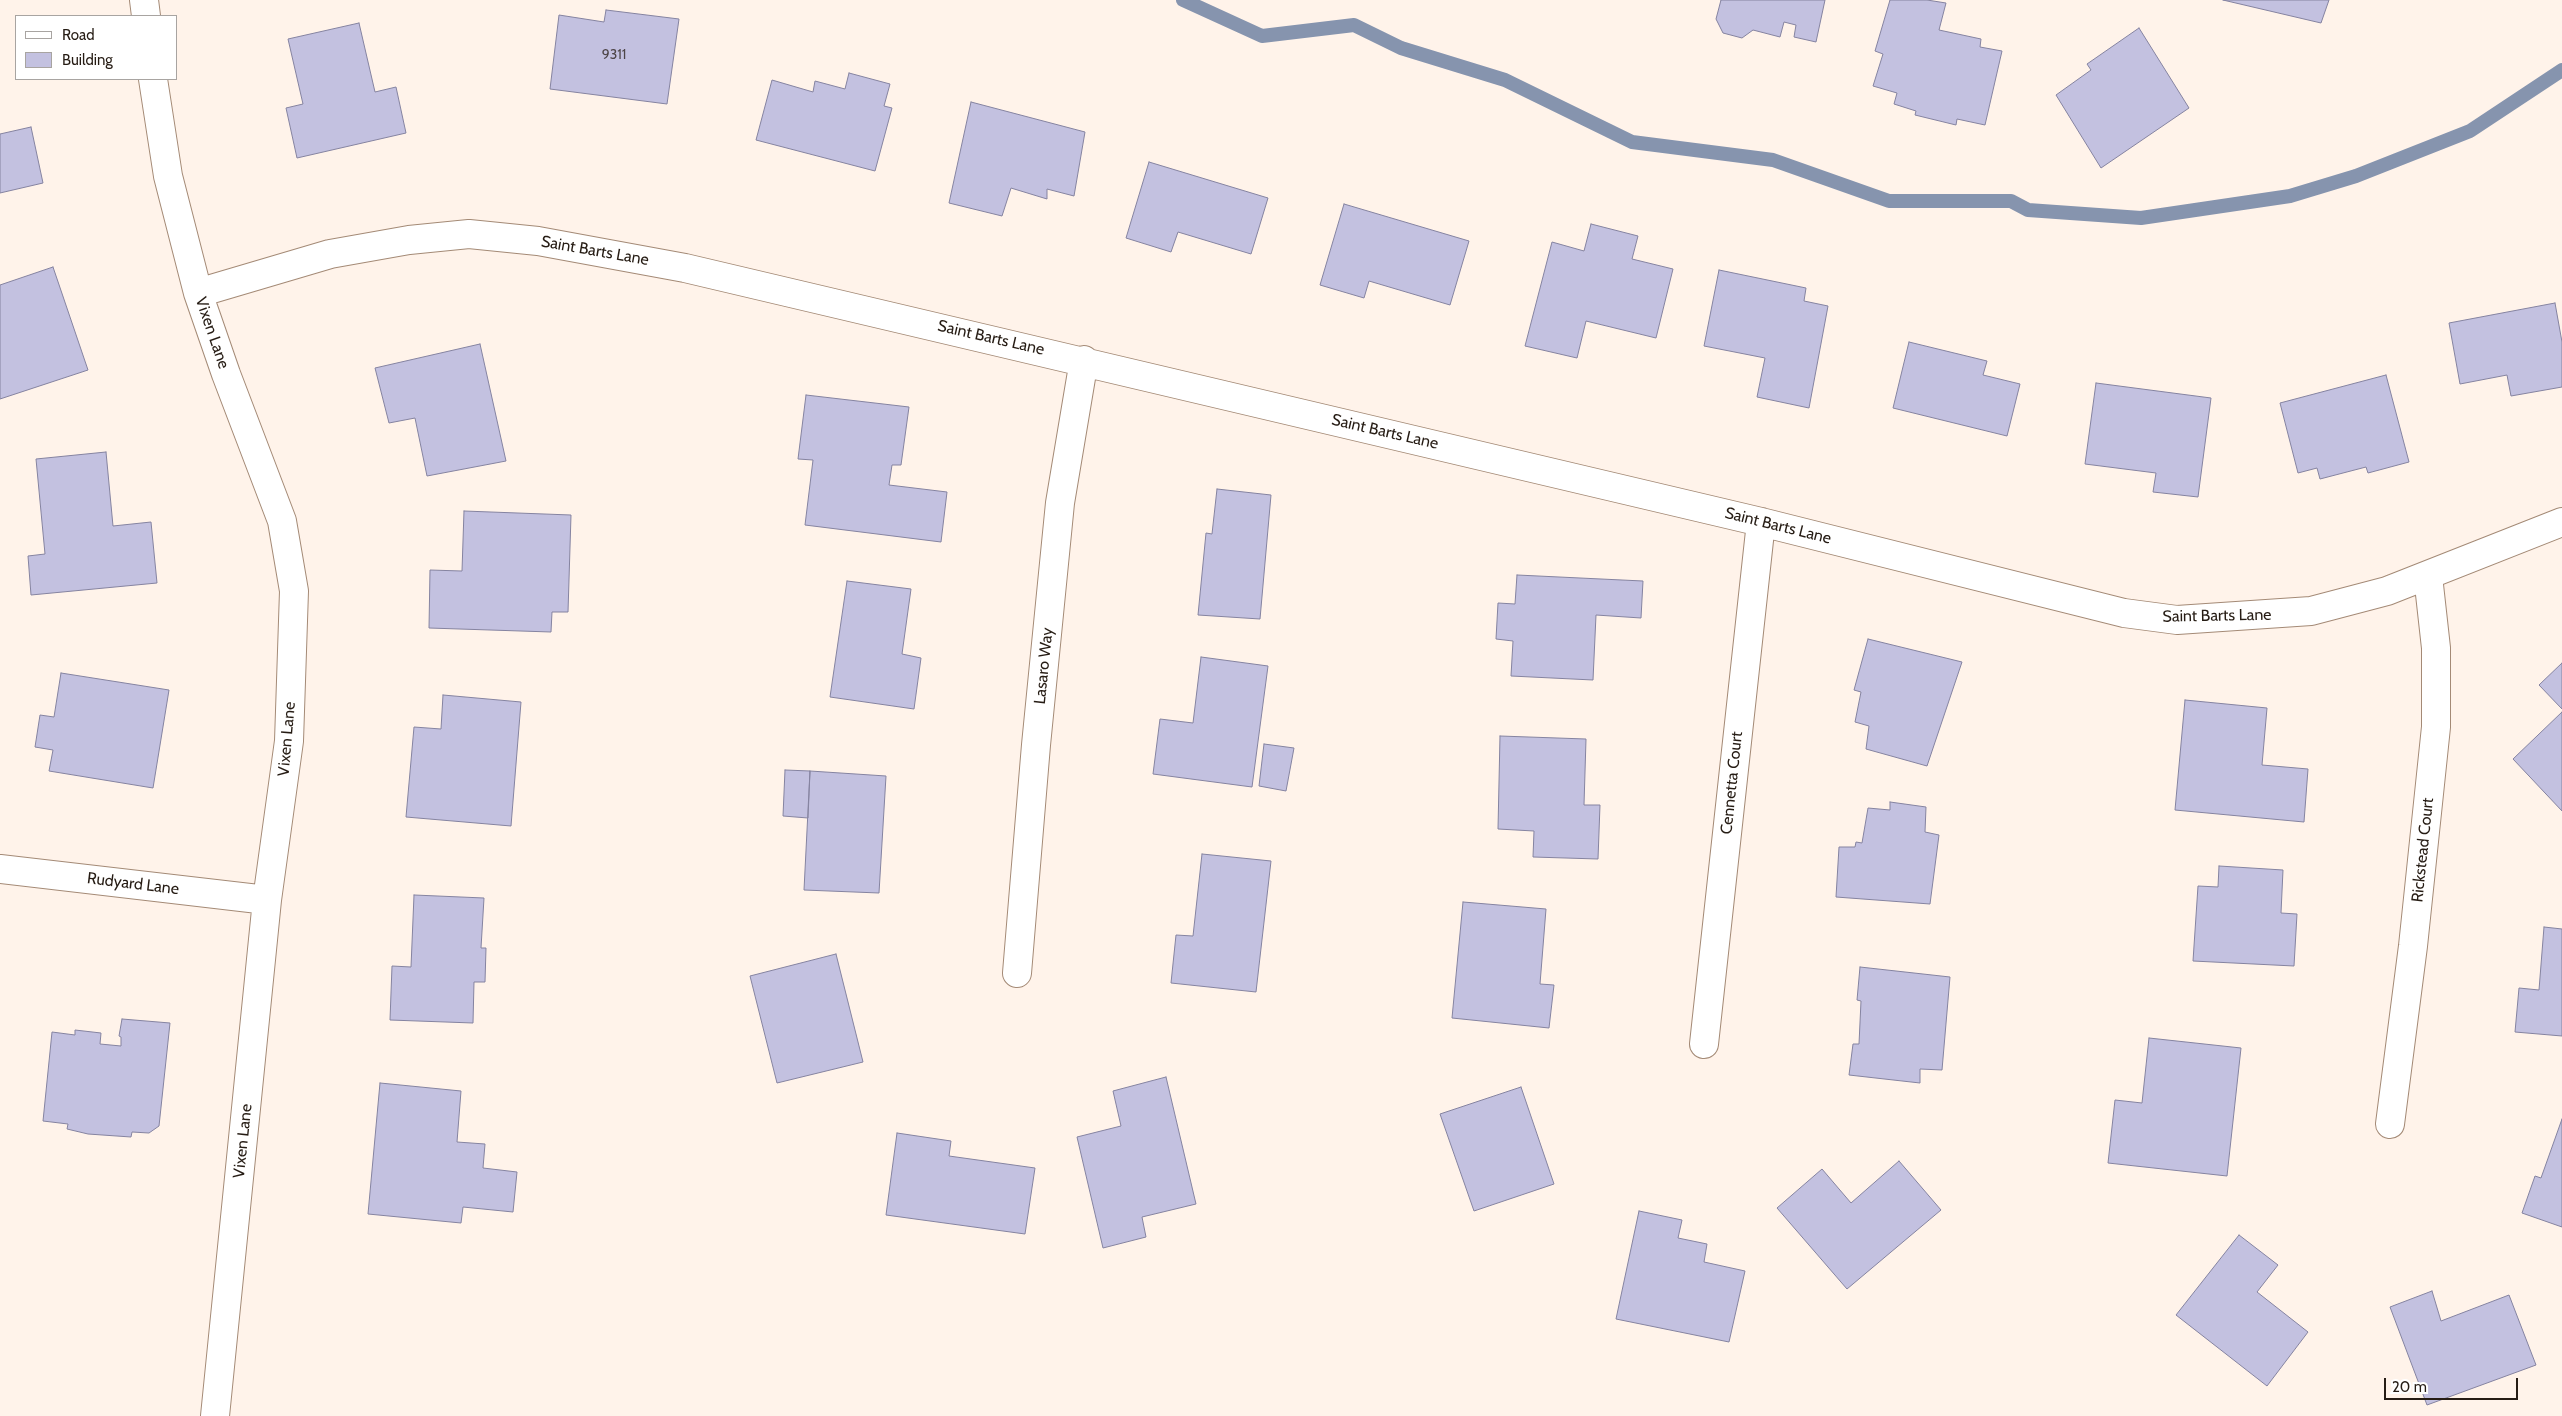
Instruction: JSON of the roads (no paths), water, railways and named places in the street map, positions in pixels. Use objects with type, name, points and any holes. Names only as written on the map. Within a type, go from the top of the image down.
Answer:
[{"type":"street","points":[[144,0],[146,15]]},
{"type":"street","name":"Vixen Lane","points":[[153,80],[168,176],[198,293],[226,374],[282,521],[294,591],[289,740],[267,900],[215,1416]]},
{"type":"street","name":"Saint Barts Lane","points":[[198,293],[330,254],[409,240],[469,234],[538,241],[685,268],[1084,360],[1761,522],[2124,613],[2177,620],[2311,611],[2387,591],[2562,522]]},
{"type":"street","name":"Lasaro Way","points":[[1017,973],[1036,745],[1060,503],[1084,360]]},
{"type":"street","name":"Cennetta Court","points":[[1704,1044],[1761,522]]},
{"type":"street","name":"Rickstead Court","points":[[2390,1124],[2413,946],[2436,727],[2436,648],[2428,576]]},
{"type":"street","name":"Rudyard Lane","points":[[0,868],[267,900]]},
{"type":"waterway","points":[[1183,0],[1262,36],[1354,25],[1401,48],[1505,80],[1632,142],[1773,160],[1889,201],[2011,201],[2028,210],[2141,218],[2290,196],[2356,176],[2470,131],[2562,70]]}]
